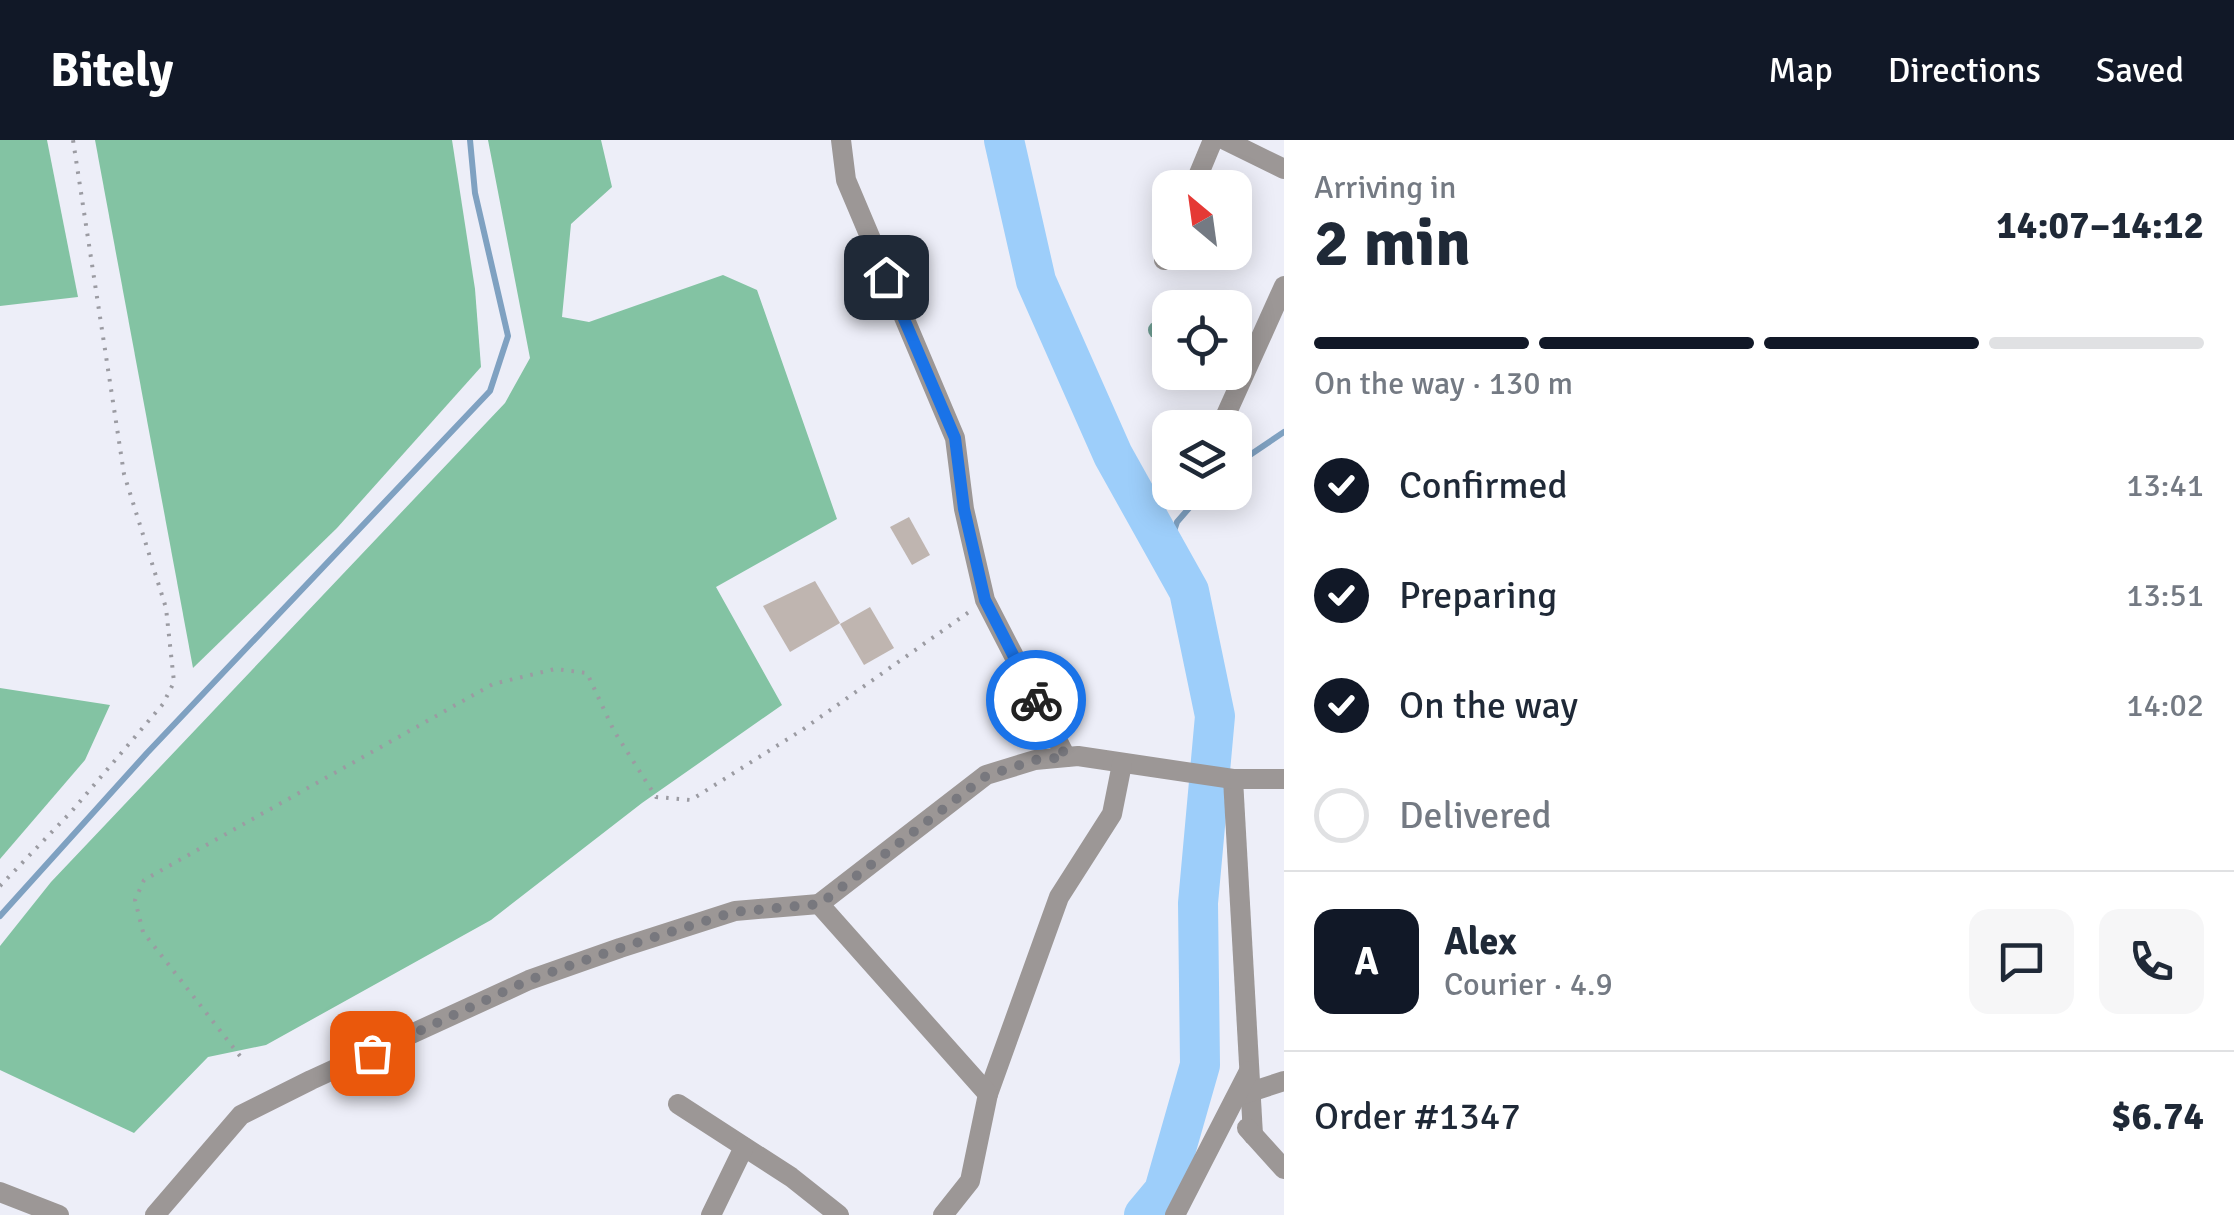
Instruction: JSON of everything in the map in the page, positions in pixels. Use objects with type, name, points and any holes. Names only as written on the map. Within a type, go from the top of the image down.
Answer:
[{"type":"street","points":[[841,140],[846,180],[955,438],[964,509],[985,600],[1066,757]]},
{"type":"street","points":[[1201,170],[1213,140]]},
{"type":"street","points":[[1225,140],[1284,168]]},
{"type":"street","points":[[1228,410],[1284,286]]},
{"type":"street","points":[[155,1215],[241,1115],[529,980],[734,912],[820,904],[986,776],[1035,760],[1066,757],[1233,778],[1284,779]]},
{"type":"street","points":[[943,1215],[970,1181],[988,1094],[1059,897],[1112,814],[1122,764]]},
{"type":"street","points":[[1182,1211],[1250,1069],[1233,778]]},
{"type":"street","points":[[820,904],[988,1094]]},
{"type":"street","points":[[1238,1099],[1284,1080]]},
{"type":"street","points":[[1238,1099],[1254,1136],[1284,1169]]},
{"type":"street","points":[[678,1104],[839,1215]]},
{"type":"street","points":[[711,1215],[744,1147]]},
{"type":"street","points":[[0,1193],[59,1215]]},
{"type":"path","points":[[0,886],[163,704],[174,682],[166,608],[124,474],[73,140]]},
{"type":"path","points":[[240,1056],[142,932],[135,900],[144,880],[493,684],[555,669],[588,673],[614,730],[656,797],[690,800],[802,730],[985,600]]},
{"type":"green space","points":[[0,140],[47,140],[78,297],[0,306]]},
{"type":"green space","points":[[95,140],[452,140],[475,289],[481,367],[337,528],[193,668]]},
{"type":"green space","points":[[488,140],[601,140],[612,187],[571,224],[562,317],[589,322],[723,275],[757,290],[837,519],[716,587],[782,705],[642,803],[491,920],[266,1045],[208,1057],[134,1133],[0,1070],[0,946],[51,882],[505,403],[530,358]]},
{"type":"green space","points":[[0,688],[110,705],[85,760],[0,859]]},
{"type":"building","points":[[909,517],[930,555],[912,565],[890,527]]},
{"type":"building","points":[[815,581],[840,623],[790,652],[763,606]]},
{"type":"building","points":[[870,607],[894,648],[864,665],[840,624]]},
{"type":"waterway","points":[[0,916],[147,753],[490,391],[508,336],[475,193],[470,140]]},
{"type":"waterway","points":[[1004,140],[1036,281],[1113,455],[1189,591],[1215,716],[1198,903],[1200,1065],[1164,1191],[1144,1215]]},
{"type":"waterway","points":[[1252,454],[1284,432]]},
{"type":"waterway","points":[[1167,552],[1177,522],[1187,510]]},
{"type":"way so far","points":[[372,1053],[529,980],[620,948],[734,912],[820,904],[986,776],[1035,760],[1066,757],[1036,700]]},
{"type":"route","points":[[886,277],[955,438],[964,509],[985,600],[1036,700]]}]
